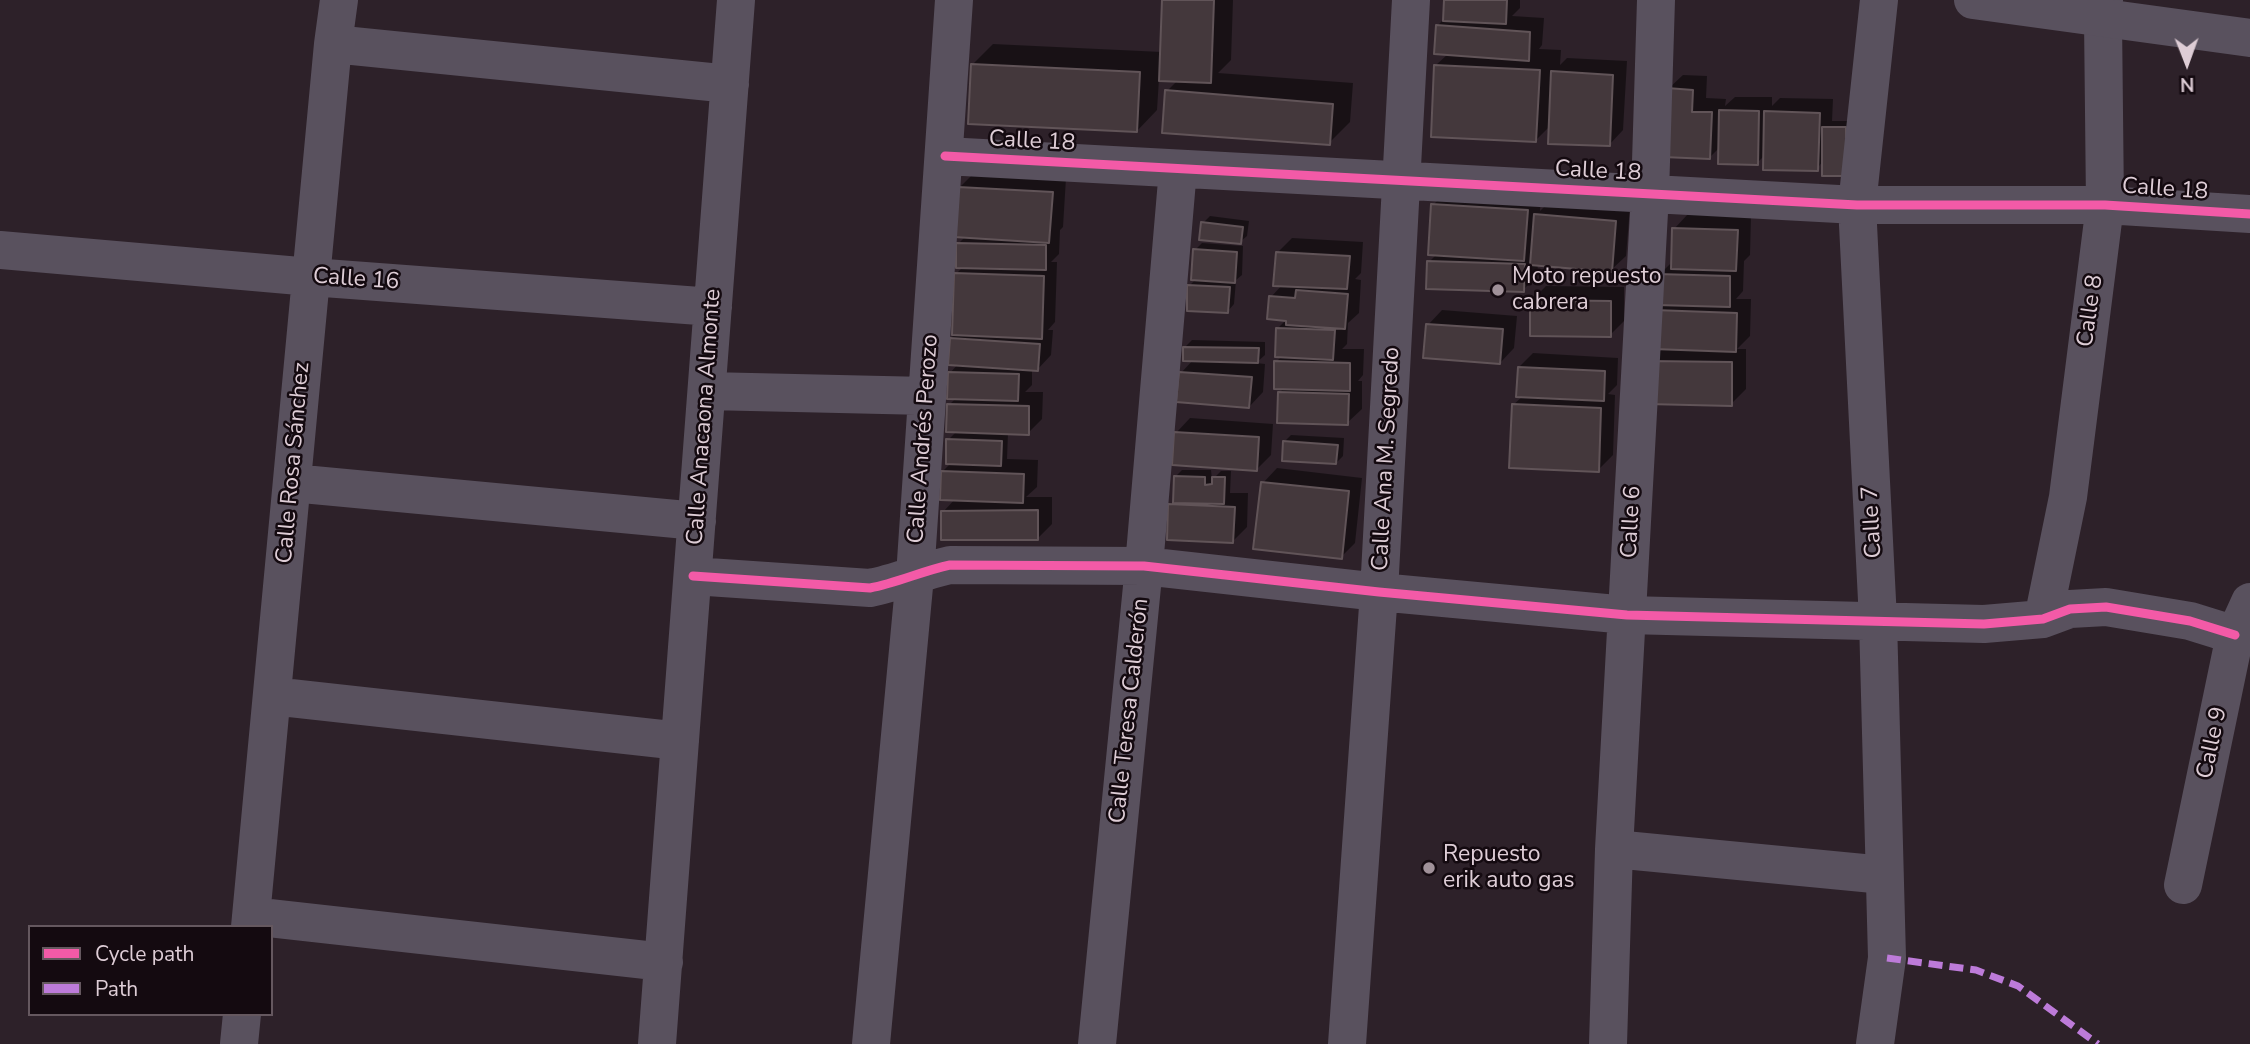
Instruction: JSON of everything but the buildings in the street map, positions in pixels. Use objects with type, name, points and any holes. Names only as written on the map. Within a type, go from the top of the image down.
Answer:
[{"type":"street","name":"Calle Rosa Sánchez","points":[[250,921],[339,0]]},
{"type":"street","name":"Calle Anacaona Almonte","points":[[657,1044],[736,0]]},
{"type":"street","name":"Calle Andrés Perozo","points":[[871,1044],[915,576],[954,0]]},
{"type":"street","name":"Calle Ana M. Segredo","points":[[1348,1044],[1379,592],[1411,0]]},
{"type":"street","name":"Calle 6","points":[[1608,1044],[1614,849],[1650,194],[1656,0]]},
{"type":"street","name":"Calle 7","points":[[1875,1044],[1887,958],[1878,621],[1857,205],[1879,0]]},
{"type":"street","points":[[1973,0],[2104,10],[2250,38]]},
{"type":"street","name":"Calle 8","points":[[2043,619],[2068,497],[2105,205],[2104,10]]},
{"type":"street","points":[[333,44],[730,84]]},
{"type":"street","name":"Calle 18","points":[[945,156],[1857,205],[2105,205],[2250,214]]},
{"type":"street","name":"Calle Teresa Calderón","points":[[1097,1044],[1144,566],[1178,169]]},
{"type":"street","name":"Calle 16","points":[[0,250],[311,277],[713,307]]},
{"type":"street","points":[[707,391],[927,396]]},
{"type":"street","points":[[292,483],[697,521]]},
{"type":"street","points":[[693,576],[870,588],[892,584],[950,565],[1144,566],[1379,592],[1627,615],[1984,624],[2043,619],[2070,609],[2106,607],[2190,621],[2243,619]]},
{"type":"street","name":"Calle 9","points":[[2183,885],[2243,619]]},
{"type":"street","points":[[272,696],[680,741]]},
{"type":"street","points":[[1614,849],[1884,875]]},
{"type":"street","points":[[250,921],[664,962]]},
{"type":"street","points":[[239,1044],[242,1016]]},
{"type":"marked path","points":[[1887,958],[1976,970],[2018,986],[2098,1044]]},
{"type":"cycle path","points":[[945,156],[1857,205],[2105,205],[2250,214]]},
{"type":"cycle path","points":[[693,576],[870,588],[950,565],[1144,566],[1379,592],[1627,615],[1984,624],[2043,619],[2070,609],[2106,607],[2190,621],[2235,635]]},
{"type":"place","name":"Moto repuesto cabrera","points":[[1498,290]]},
{"type":"place","name":"Repuesto erik auto gas","points":[[1429,868]]}]
